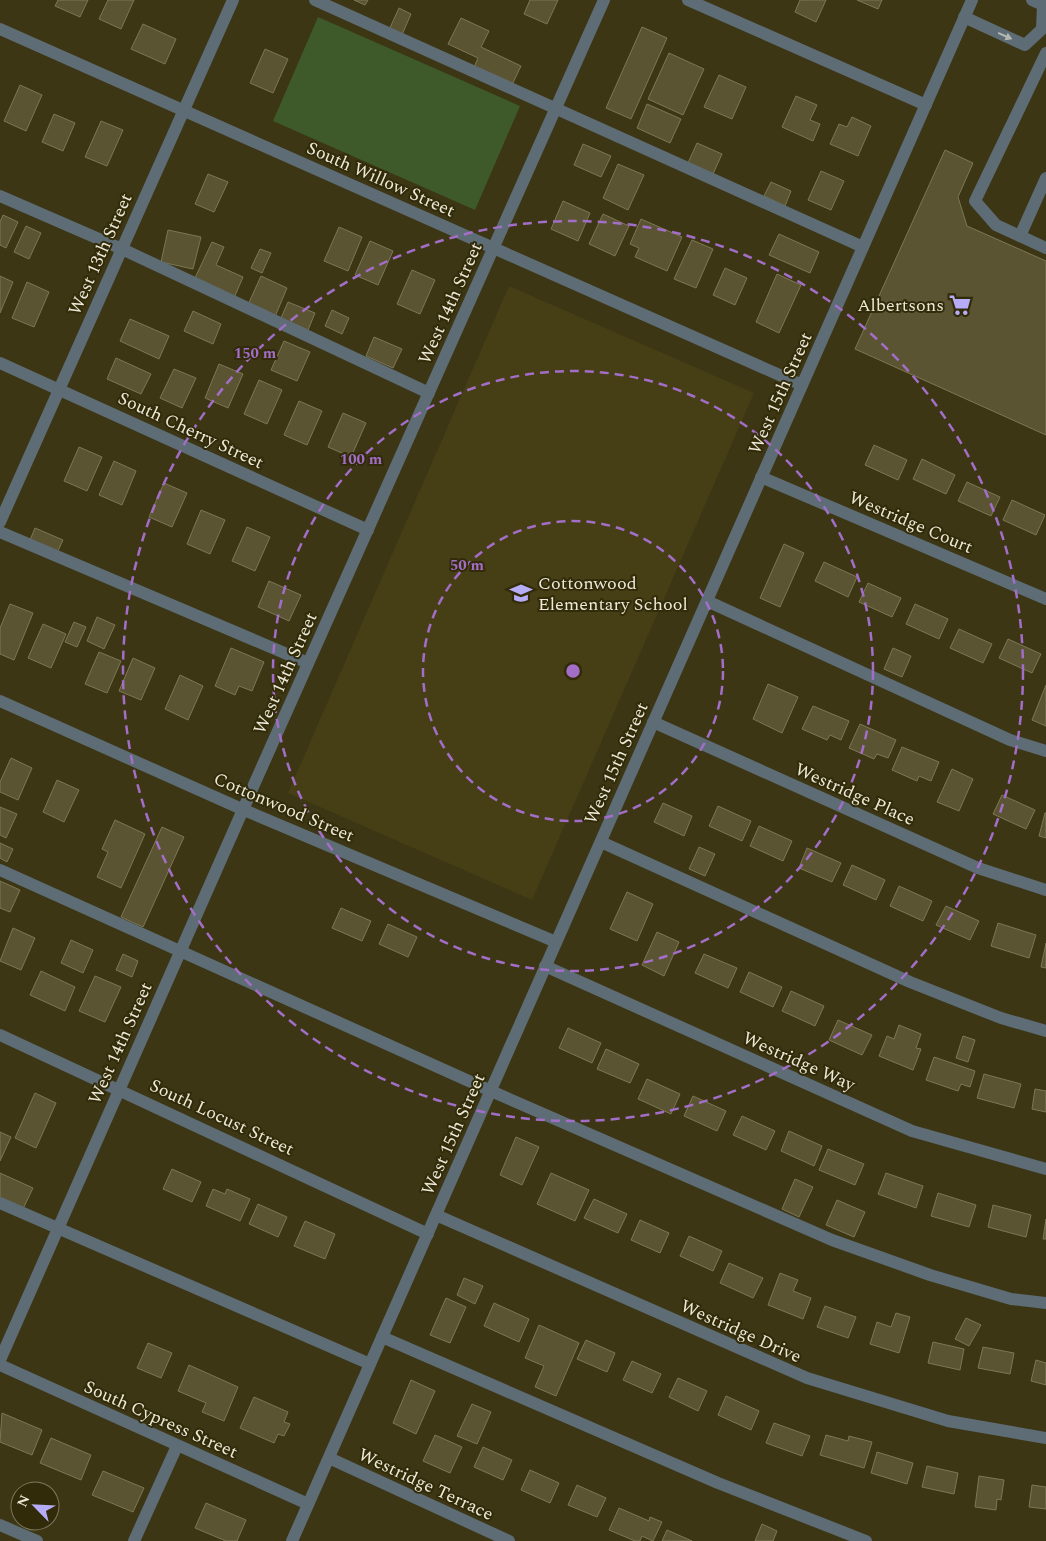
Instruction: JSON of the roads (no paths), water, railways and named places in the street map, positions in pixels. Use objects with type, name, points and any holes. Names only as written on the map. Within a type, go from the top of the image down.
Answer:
[{"type":"street","name":"West 13th Street","points":[[0,522],[232,0]]},
{"type":"street","points":[[315,0],[863,247]]},
{"type":"street","name":"West 14th Street","points":[[0,1360],[180,950],[604,0]]},
{"type":"street","points":[[688,0],[926,105]]},
{"type":"street","name":"West 15th Street","points":[[292,1541],[972,0]]},
{"type":"street","points":[[964,18],[1024,44],[1044,30],[1043,5],[1032,0]]},
{"type":"street","name":"South Willow Street","points":[[0,29],[802,385]]},
{"type":"street","points":[[1046,52],[975,201],[996,224],[1046,248]]},
{"type":"street","points":[[1020,236],[1046,178]]},
{"type":"street","points":[[0,196],[122,248],[429,393]]},
{"type":"street","name":"South Cherry Street","points":[[0,363],[368,530]]},
{"type":"street","name":"Westridge Court","points":[[761,478],[1046,599]]},
{"type":"street","points":[[0,532],[308,663]]},
{"type":"street","points":[[707,601],[1010,740],[1046,751]]},
{"type":"street","name":"Cottonwood Street","points":[[0,701],[244,810],[556,942]]},
{"type":"street","name":"Westridge Place","points":[[653,722],[978,868],[1046,890]]},
{"type":"street","points":[[601,842],[910,982],[1001,1018],[1046,1031]]},
{"type":"street","points":[[0,870],[491,1091],[832,1240],[930,1275],[1011,1300],[1046,1303]]},
{"type":"street","name":"Westridge Way","points":[[546,966],[912,1131],[1046,1169]]},
{"type":"street","name":"South Locust Street","points":[[0,1035],[119,1088],[428,1234]]},
{"type":"street","points":[[0,1203],[370,1364]]},
{"type":"street","name":"Westridge Drive","points":[[436,1216],[807,1378],[948,1421],[1046,1438]]},
{"type":"street","points":[[382,1337],[718,1483],[866,1541]]},
{"type":"street","name":"South Cypress Street","points":[[0,1365],[308,1504]]},
{"type":"street","points":[[134,1541],[177,1446]]},
{"type":"street","name":"Westridge Terrace","points":[[329,1458],[509,1541]]},
{"type":"street","points":[[0,1525],[37,1541]]},
{"type":"place","name":"Albertsons","points":[[960,305]]},
{"type":"place","name":"Cottonwood Elementary School","points":[[521,593]]}]
